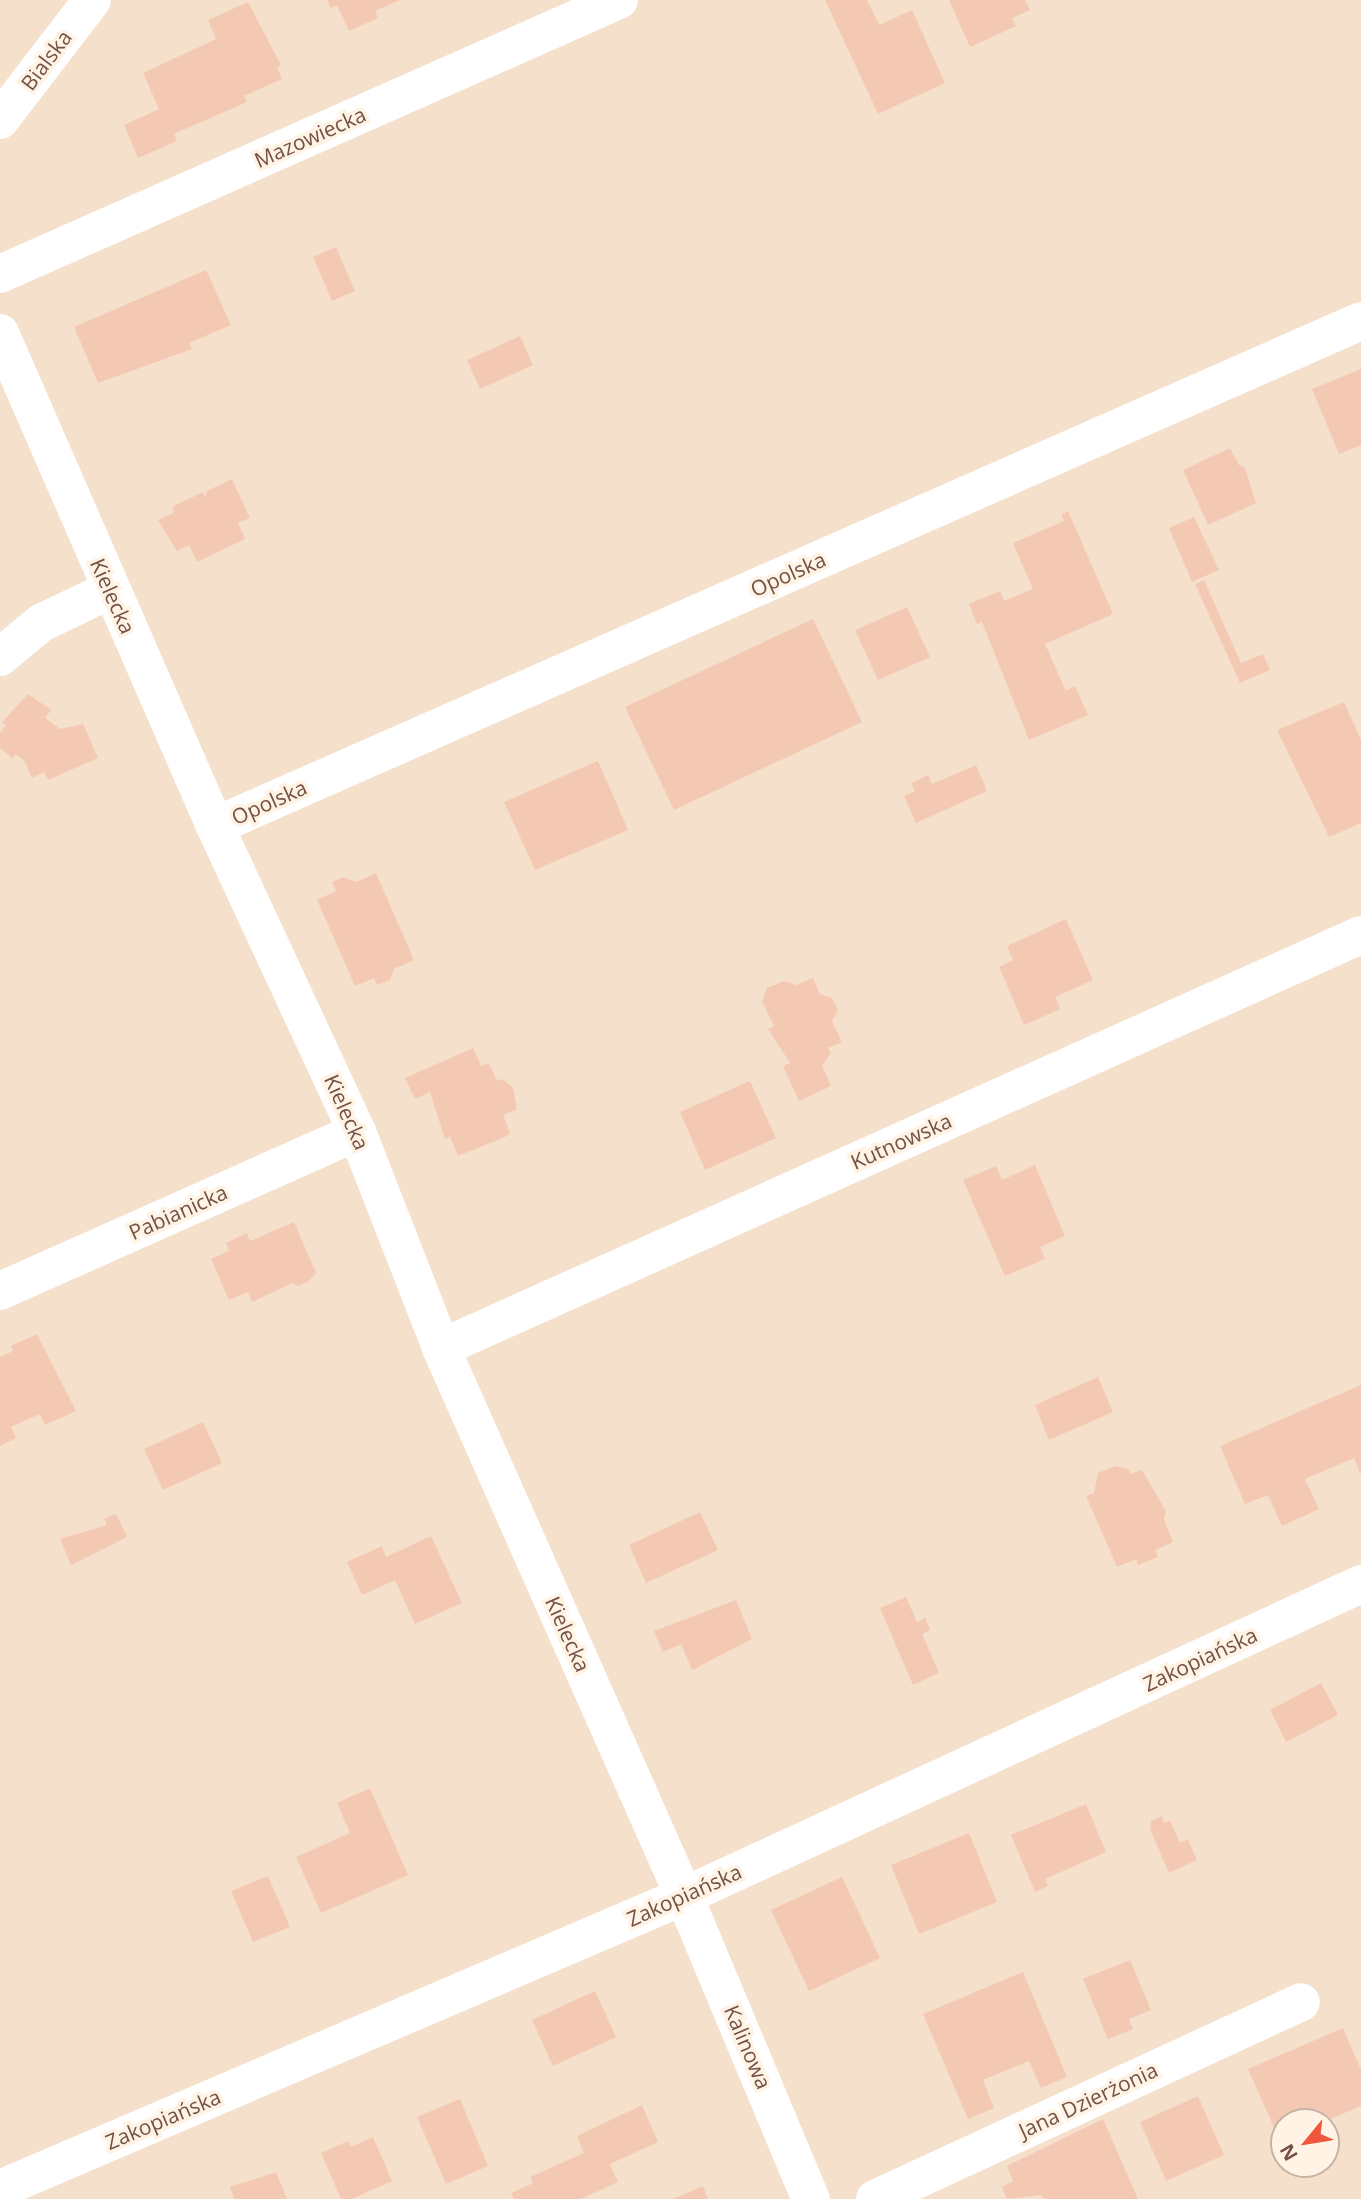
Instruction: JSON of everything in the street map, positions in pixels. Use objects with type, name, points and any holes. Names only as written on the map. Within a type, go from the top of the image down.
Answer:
[{"type":"street","name":"Bialska","points":[[0,120],[92,0]]},
{"type":"street","name":"Mazowiecka","points":[[0,274],[620,0]]},
{"type":"street","name":"Opolska","points":[[215,826],[1361,320]]},
{"type":"street","name":"Kielecka","points":[[0,333],[215,826],[357,1132],[441,1348],[684,1896]]},
{"type":"street","points":[[0,657],[41,623],[110,590]]},
{"type":"street","name":"Kutnowska","points":[[441,1348],[1361,935]]},
{"type":"street","name":"Pabianicka","points":[[0,1291],[357,1132]]},
{"type":"street","name":"Zakopiańska","points":[[0,2189],[684,1896],[1361,1584]]},
{"type":"street","name":"Kalinowa","points":[[684,1896],[811,2199]]},
{"type":"street","name":"Jana Dzierżonia","points":[[875,2199],[1301,2002]]},
{"type":"shaded area","points":[[0,0],[1361,0],[1361,2199],[0,2199]]},
{"type":"building","points":[[327,0],[400,0],[375,11],[378,18],[349,31],[337,5],[331,8]]},
{"type":"building","points":[[825,0],[867,0],[879,25],[912,10],[945,83],[878,114]]},
{"type":"building","points":[[949,0],[1025,0],[1030,10],[1012,18],[1016,26],[970,47]]},
{"type":"building","points":[[248,2],[281,65],[277,67],[282,79],[244,96],[247,102],[174,134],[177,141],[138,158],[124,125],[159,109],[143,73],[216,39],[208,20]]},
{"type":"building","points":[[336,247],[355,291],[332,301],[313,257]]},
{"type":"building","points":[[206,270],[231,325],[189,343],[192,349],[98,383],[74,327]]},
{"type":"building","points":[[520,336],[533,365],[480,389],[467,360]]},
{"type":"building","points":[[1361,369],[1361,445],[1339,454],[1312,389]]},
{"type":"building","points":[[1230,448],[1239,465],[1245,468],[1256,503],[1208,525],[1183,470]]},
{"type":"building","points":[[232,479],[250,518],[238,523],[245,539],[197,562],[189,545],[177,551],[158,520],[174,513],[172,507],[203,492],[205,497],[207,491]]},
{"type":"building","points":[[1068,511],[1113,614],[1045,644],[1066,691],[1075,686],[1088,715],[1029,740],[982,622],[977,624],[969,604],[1000,591],[1004,601],[1033,589],[1013,543],[1064,521],[1061,515]]},
{"type":"building","points":[[1194,517],[1219,570],[1192,582],[1169,528]]},
{"type":"building","points":[[1204,580],[1241,663],[1263,654],[1270,670],[1240,683],[1195,584]]},
{"type":"building","points":[[907,607],[930,657],[878,680],[855,630]]},
{"type":"building","points":[[813,619],[862,722],[674,810],[625,707]]},
{"type":"building","points":[[28,694],[51,710],[45,718],[60,729],[83,724],[98,758],[48,780],[44,772],[32,778],[24,760],[15,754],[13,759],[0,748],[0,733],[6,725],[2,722]]},
{"type":"building","points":[[1344,702],[1361,740],[1361,823],[1329,837],[1277,730]]},
{"type":"building","points":[[598,761],[628,830],[535,870],[504,802]]},
{"type":"building","points":[[976,765],[987,791],[916,823],[904,796],[915,791],[911,783],[928,775],[932,784]]},
{"type":"building","points":[[376,873],[414,960],[394,969],[390,980],[377,985],[374,978],[355,986],[317,900],[336,891],[332,882],[343,877],[356,882]]},
{"type":"building","points":[[1066,919],[1093,980],[1055,997],[1060,1009],[1024,1025],[999,967],[1013,960],[1007,946]]},
{"type":"building","points":[[813,978],[820,994],[832,998],[838,1010],[832,1021],[842,1042],[828,1048],[831,1053],[822,1066],[831,1086],[799,1101],[783,1066],[790,1063],[768,1029],[774,1026],[762,1001],[767,988],[784,981],[796,985]]},
{"type":"building","points":[[473,1048],[481,1066],[489,1063],[497,1081],[503,1079],[513,1088],[517,1109],[503,1115],[510,1133],[505,1137],[458,1156],[450,1137],[445,1139],[430,1092],[415,1099],[405,1078]]},
{"type":"building","points":[[750,1081],[776,1138],[705,1170],[680,1112]]},
{"type":"building","points":[[1035,1165],[1065,1236],[1040,1247],[1045,1259],[1005,1276],[963,1180],[996,1166],[1002,1180]]},
{"type":"building","points":[[294,1222],[316,1273],[309,1281],[298,1286],[292,1283],[252,1302],[248,1292],[229,1300],[211,1259],[229,1251],[226,1243],[247,1233],[250,1241]]},
{"type":"building","points":[[37,1334],[76,1411],[45,1425],[40,1414],[11,1427],[16,1438],[0,1446],[0,1357],[13,1351],[11,1346]]},
{"type":"building","points":[[1098,1377],[1113,1412],[1049,1440],[1035,1405]]},
{"type":"building","points":[[1361,1385],[1361,1475],[1354,1458],[1305,1479],[1319,1509],[1282,1526],[1268,1495],[1245,1504],[1220,1446]]},
{"type":"building","points":[[203,1422],[222,1463],[163,1490],[144,1449]]},
{"type":"building","points":[[1115,1466],[1129,1469],[1131,1474],[1142,1470],[1166,1511],[1164,1519],[1173,1542],[1155,1550],[1158,1557],[1138,1565],[1136,1559],[1117,1567],[1086,1496],[1094,1493],[1098,1473]]},
{"type":"building","points":[[700,1512],[718,1550],[646,1583],[629,1545]]},
{"type":"building","points":[[116,1514],[127,1537],[71,1565],[60,1539],[107,1525],[104,1519]]},
{"type":"building","points":[[431,1536],[462,1603],[415,1624],[395,1580],[362,1595],[347,1562],[382,1546],[386,1557]]},
{"type":"building","points":[[906,1597],[917,1622],[925,1618],[930,1630],[922,1634],[939,1673],[913,1685],[880,1608]]},
{"type":"building","points":[[736,1600],[752,1639],[692,1670],[681,1644],[663,1652],[654,1631]]},
{"type":"building","points":[[1321,1683],[1338,1715],[1286,1742],[1270,1710]]},
{"type":"building","points":[[370,1788],[408,1875],[321,1913],[296,1857],[350,1833],[337,1803]]},
{"type":"building","points":[[1086,1804],[1106,1852],[1045,1879],[1048,1886],[1035,1892],[1011,1835]]},
{"type":"building","points":[[1162,1816],[1164,1823],[1170,1820],[1180,1843],[1188,1839],[1197,1860],[1169,1873],[1150,1829],[1151,1821]]},
{"type":"building","points":[[969,1833],[997,1902],[919,1934],[891,1865]]},
{"type":"building","points":[[268,1876],[290,1927],[253,1942],[231,1891]]},
{"type":"building","points":[[842,1877],[880,1958],[809,1991],[771,1910]]},
{"type":"building","points":[[1130,1960],[1151,2010],[1129,2019],[1133,2029],[1108,2039],[1083,1979]]},
{"type":"building","points":[[1023,1972],[1067,2077],[1041,2088],[1029,2061],[983,2080],[994,2108],[968,2119],[923,2014]]},
{"type":"building","points":[[595,1991],[616,2037],[553,2066],[532,2020]]},
{"type":"building","points":[[1343,2028],[1361,2070],[1361,2106],[1340,2115],[1340,2108],[1270,2108],[1270,2118],[1248,2069]]},
{"type":"building","points":[[1198,2096],[1224,2155],[1166,2181],[1140,2122]]},
{"type":"building","points":[[460,2099],[488,2166],[446,2184],[417,2117]]},
{"type":"building","points":[[642,2105],[658,2142],[610,2164],[618,2182],[581,2199],[514,2199],[511,2193],[533,2183],[530,2177],[584,2153],[577,2136]]},
{"type":"building","points":[[1103,2119],[1138,2199],[1043,2199],[1042,2195],[1007,2199],[1002,2187],[1013,2181],[1007,2166]]},
{"type":"building","points":[[373,2137],[392,2181],[352,2199],[341,2199],[321,2153],[348,2141],[351,2147]]},
{"type":"building","points":[[276,2172],[287,2199],[234,2199],[230,2187]]},
{"type":"building","points":[[703,2186],[708,2199],[673,2199]]}]
